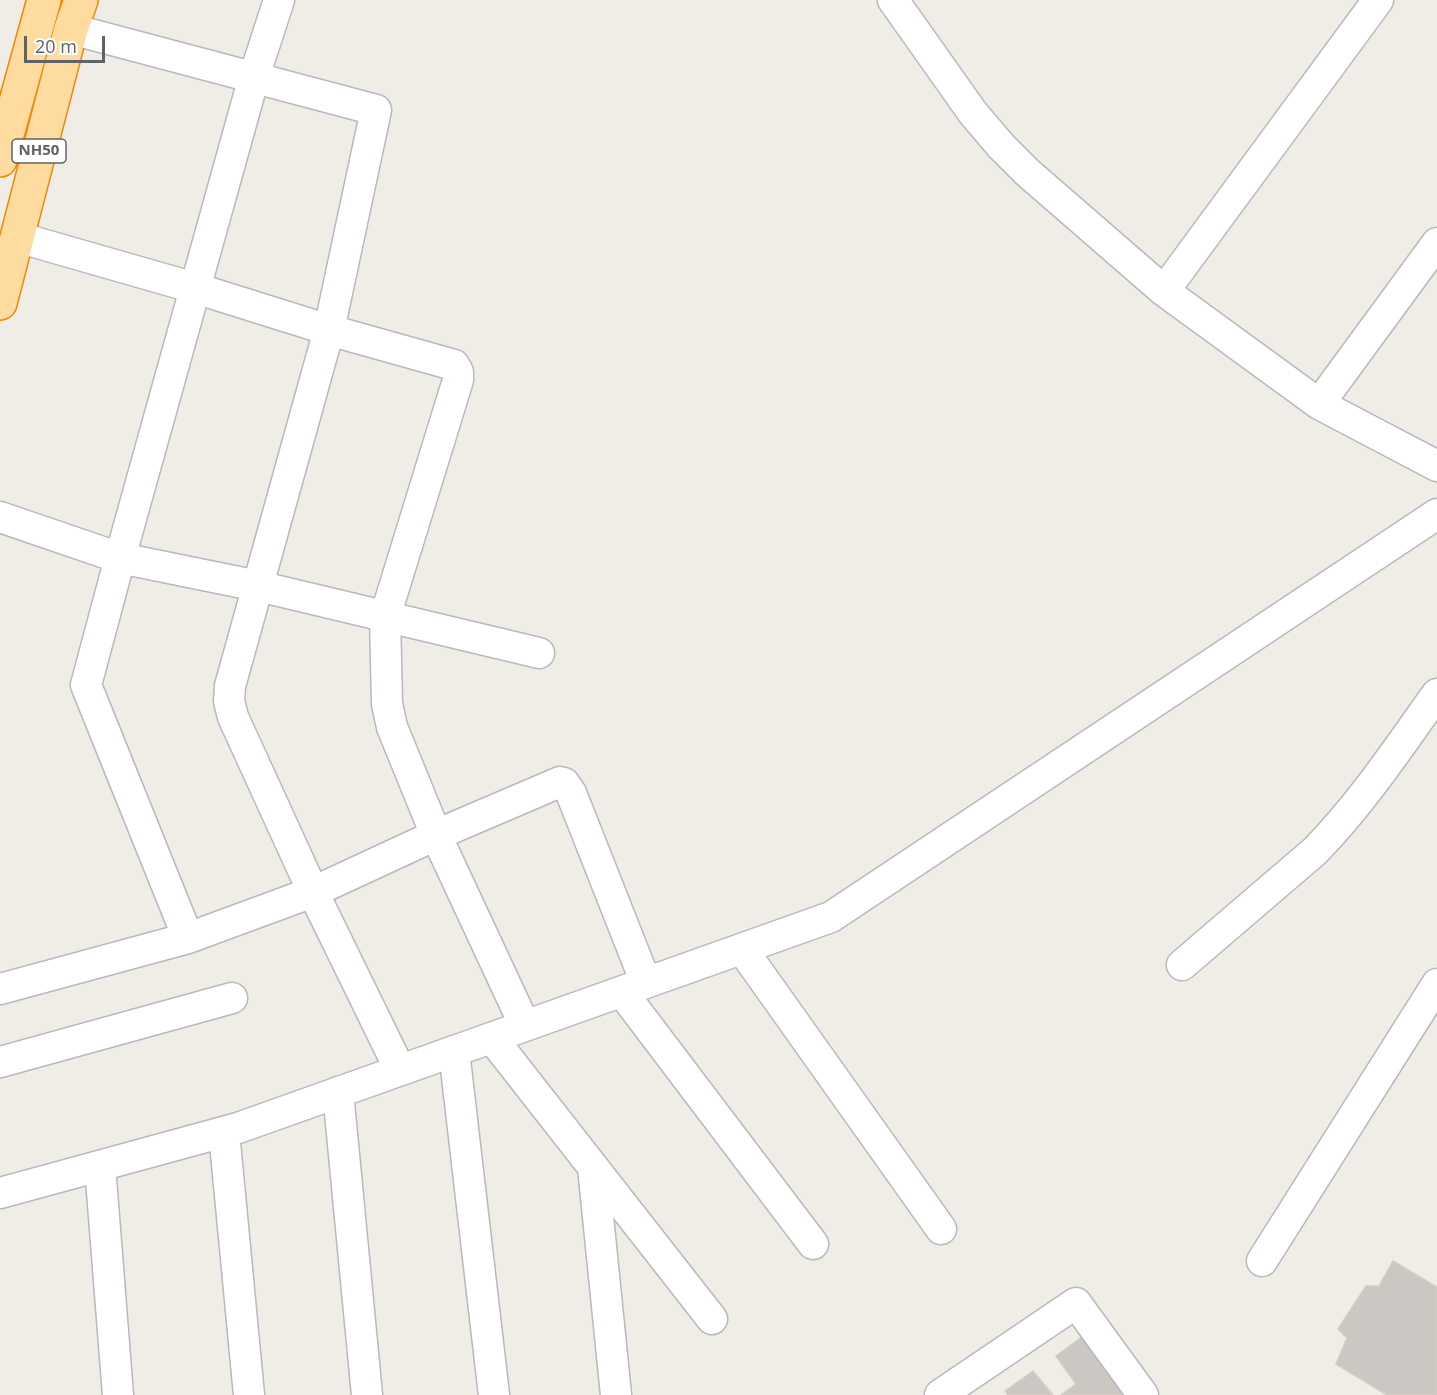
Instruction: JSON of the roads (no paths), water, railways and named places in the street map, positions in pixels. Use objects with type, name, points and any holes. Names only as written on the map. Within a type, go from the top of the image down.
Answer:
[{"type":"highway","name":"NH50","points":[[0,160],[44,0]]},
{"type":"highway","name":"NH50","points":[[0,303],[76,14]]},
{"type":"street","points":[[188,938],[86,685],[254,77],[279,0]]},
{"type":"street","points":[[893,0],[973,113],[1001,146],[1027,172],[1164,291],[1319,404],[1437,466]]},
{"type":"street","points":[[1164,291],[1378,0]]},
{"type":"street","points":[[76,14],[254,77],[376,110],[329,330],[230,686],[230,710],[313,892],[400,1070]]},
{"type":"street","points":[[17,237],[454,365],[458,372],[458,380],[385,617],[387,704],[390,720],[436,835],[525,1026]]},
{"type":"street","points":[[1319,404],[1437,243]]},
{"type":"street","points":[[0,1193],[224,1132],[831,917],[1437,514]]},
{"type":"street","points":[[0,517],[120,558],[258,586],[539,654]]},
{"type":"street","points":[[1182,965],[1315,851],[1334,831],[1365,795],[1437,694]]},
{"type":"street","points":[[0,989],[188,938],[313,892],[436,835],[554,784],[564,783],[571,793],[634,987],[813,1244]]},
{"type":"street","points":[[742,949],[941,1230]]},
{"type":"street","points":[[1262,1261],[1437,984]]},
{"type":"street","points":[[0,1062],[232,998]]},
{"type":"street","points":[[492,1038],[712,1319]]},
{"type":"street","points":[[454,1051],[494,1395]]},
{"type":"street","points":[[338,1092],[367,1395]]},
{"type":"street","points":[[224,1132],[249,1395]]},
{"type":"street","points":[[100,1166],[118,1395]]},
{"type":"street","points":[[592,1167],[616,1395]]},
{"type":"street","points":[[940,1395],[1076,1303],[1143,1395]]}]
